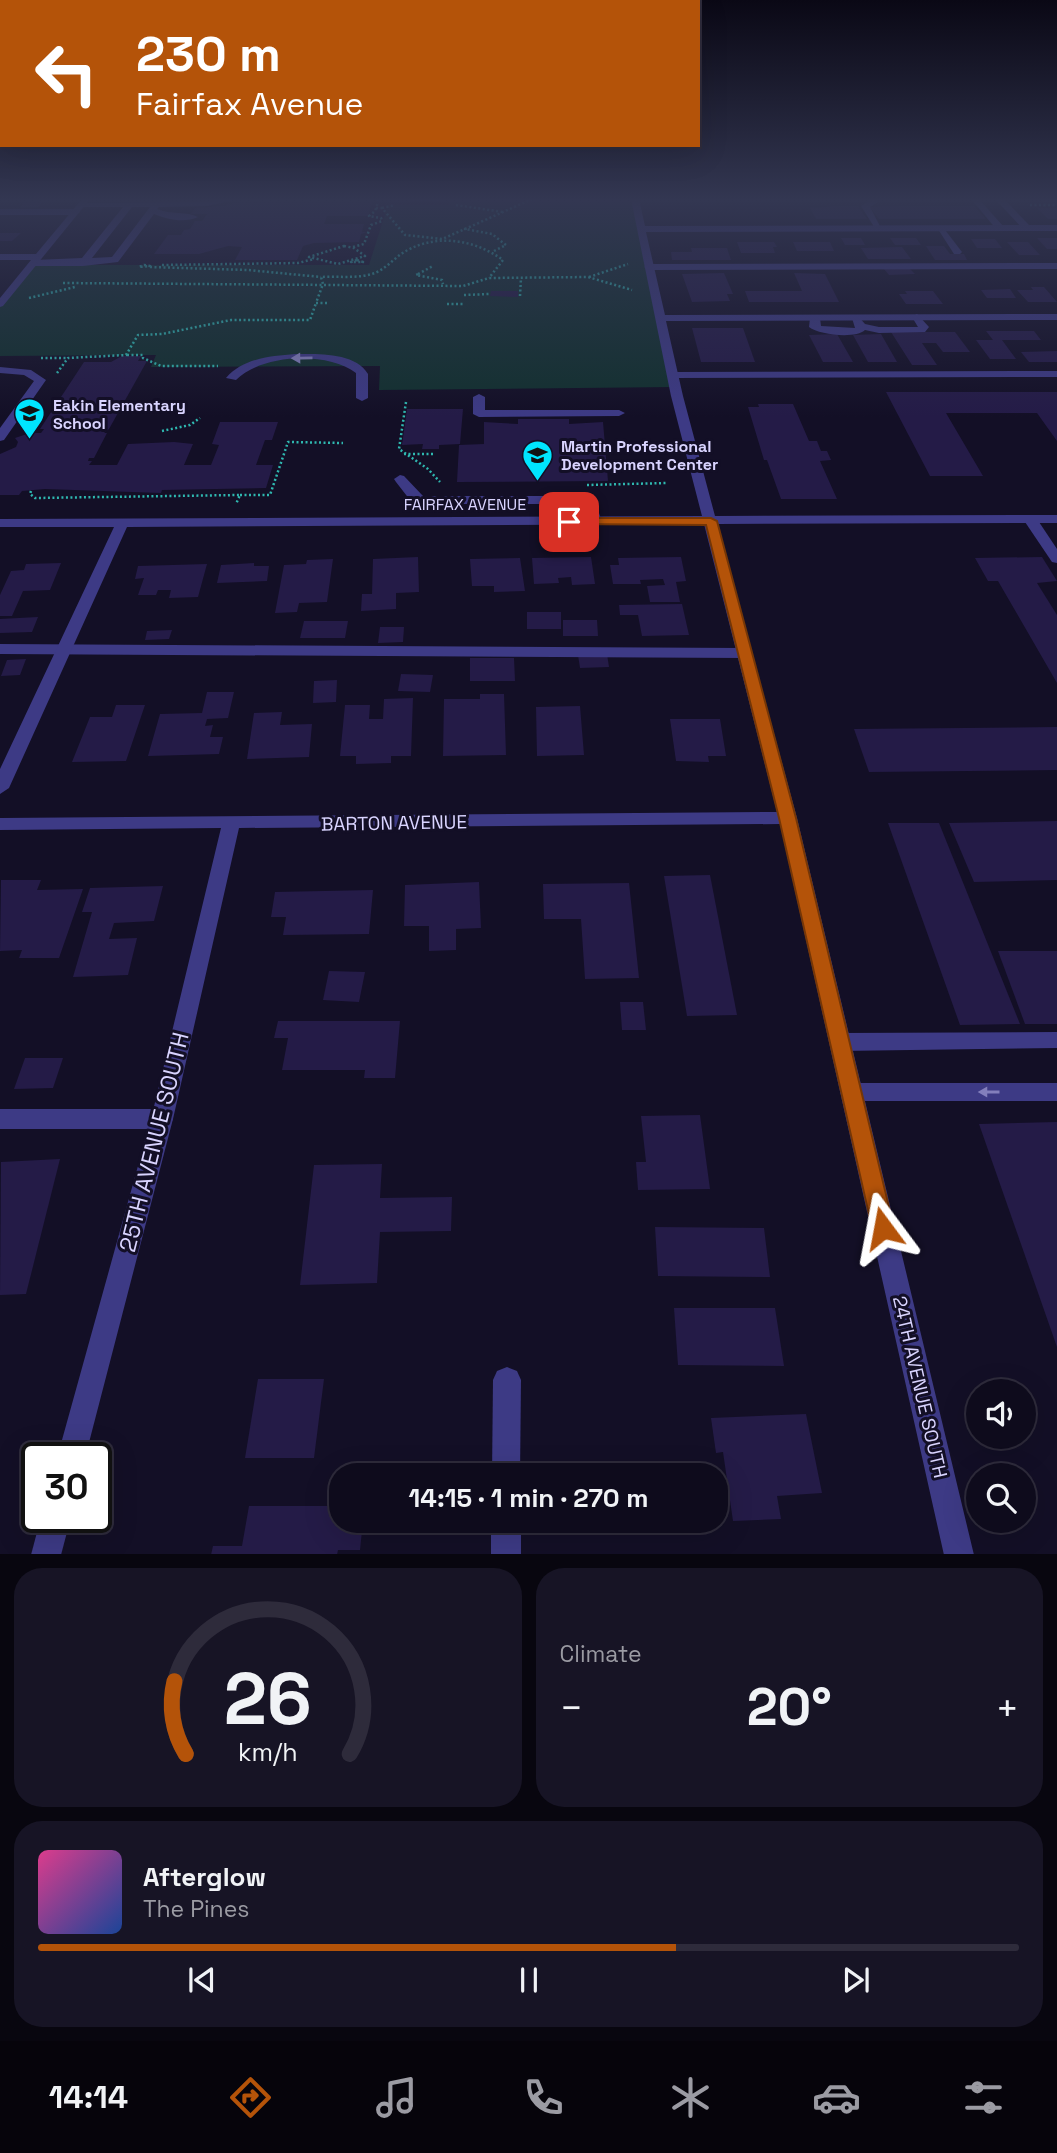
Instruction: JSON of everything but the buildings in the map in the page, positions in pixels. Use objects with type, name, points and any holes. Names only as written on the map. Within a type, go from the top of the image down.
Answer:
[{"type":"street","points":[[0,304],[27,272]]},
{"type":"street","name":"24TH AVENUE SOUTH","points":[[650,272],[673,375],[743,653],[788,818],[959,1554]]},
{"type":"street","points":[[661,318],[815,318],[814,327],[825,331],[859,331],[859,322],[880,330],[921,330],[924,327],[917,317],[1057,317]]},
{"type":"street","points":[[232,378],[237,370],[252,363],[302,358],[330,359],[357,368],[363,378],[362,398]]},
{"type":"street","points":[[0,437],[40,380],[27,372],[1,371]]},
{"type":"street","points":[[673,375],[1057,374]]},
{"type":"street","points":[[479,397],[479,414],[619,413]]},
{"type":"street","points":[[400,479],[415,497],[421,500],[564,500],[591,508],[596,522]]},
{"type":"street","points":[[1030,519],[1057,559]]},
{"type":"street","name":"FAIRFAX AVENUE","points":[[0,523],[1057,519]]},
{"type":"street","points":[[0,788],[122,523]]},
{"type":"street","points":[[0,649],[743,653]]},
{"type":"street","name":"BARTON AVENUE","points":[[0,824],[788,818]]},
{"type":"street","name":"25TH AVENUE SOUTH","points":[[75,1442],[162,1119],[231,824]]},
{"type":"street","points":[[840,1042],[1057,1040]]},
{"type":"street","points":[[852,1092],[1057,1092]]},
{"type":"street","points":[[0,1119],[162,1119]]},
{"type":"street","points":[[506,1463],[507,1380]]},
{"type":"street","points":[[46,1554],[51,1533]]},
{"type":"street","points":[[506,1533],[506,1554]]},
{"type":"path","points":[[264,272],[321,277],[372,274],[376,272]]},
{"type":"path","points":[[422,272],[416,275],[442,280],[443,284]]},
{"type":"path","points":[[489,278],[495,272]]},
{"type":"path","points":[[588,278],[607,272]]},
{"type":"path","points":[[126,355],[138,335],[162,334],[231,320],[310,320],[323,284],[321,277]]},
{"type":"path","points":[[57,282],[79,285],[463,286],[489,278],[588,278],[632,290]]},
{"type":"path","points":[[520,296],[521,278]]},
{"type":"path","points":[[27,298],[79,285]]},
{"type":"path","points":[[464,295],[489,294]]},
{"type":"path","points":[[316,303],[327,303]]},
{"type":"path","points":[[447,304],[464,304]]},
{"type":"path","points":[[32,358],[143,355],[143,358],[161,366],[223,366]]},
{"type":"path","points":[[53,380],[68,358]]},
{"type":"path","points":[[199,366],[221,373]]},
{"type":"path","points":[[406,402],[399,445],[403,454],[428,469],[441,485]]},
{"type":"path","points":[[162,431],[190,425],[200,418]]},
{"type":"path","points":[[31,491],[30,494],[35,498],[270,495],[288,442],[343,443]]},
{"type":"path","points":[[403,454],[434,454]]},
{"type":"path","points":[[582,485],[667,483]]},
{"type":"path","points":[[233,511],[240,495]]},
{"type":"green space","points":[[27,272],[650,272],[675,387],[379,390],[380,366],[151,367],[156,355],[0,356],[0,304]]},
{"type":"place","name":"Eakin Elementary School","points":[[30,441]]},
{"type":"place","name":"Martin Professional Development Center","points":[[538,482]]},
{"type":"route","points":[[569,522],[711,521],[743,653],[788,818],[883,1228]]}]
